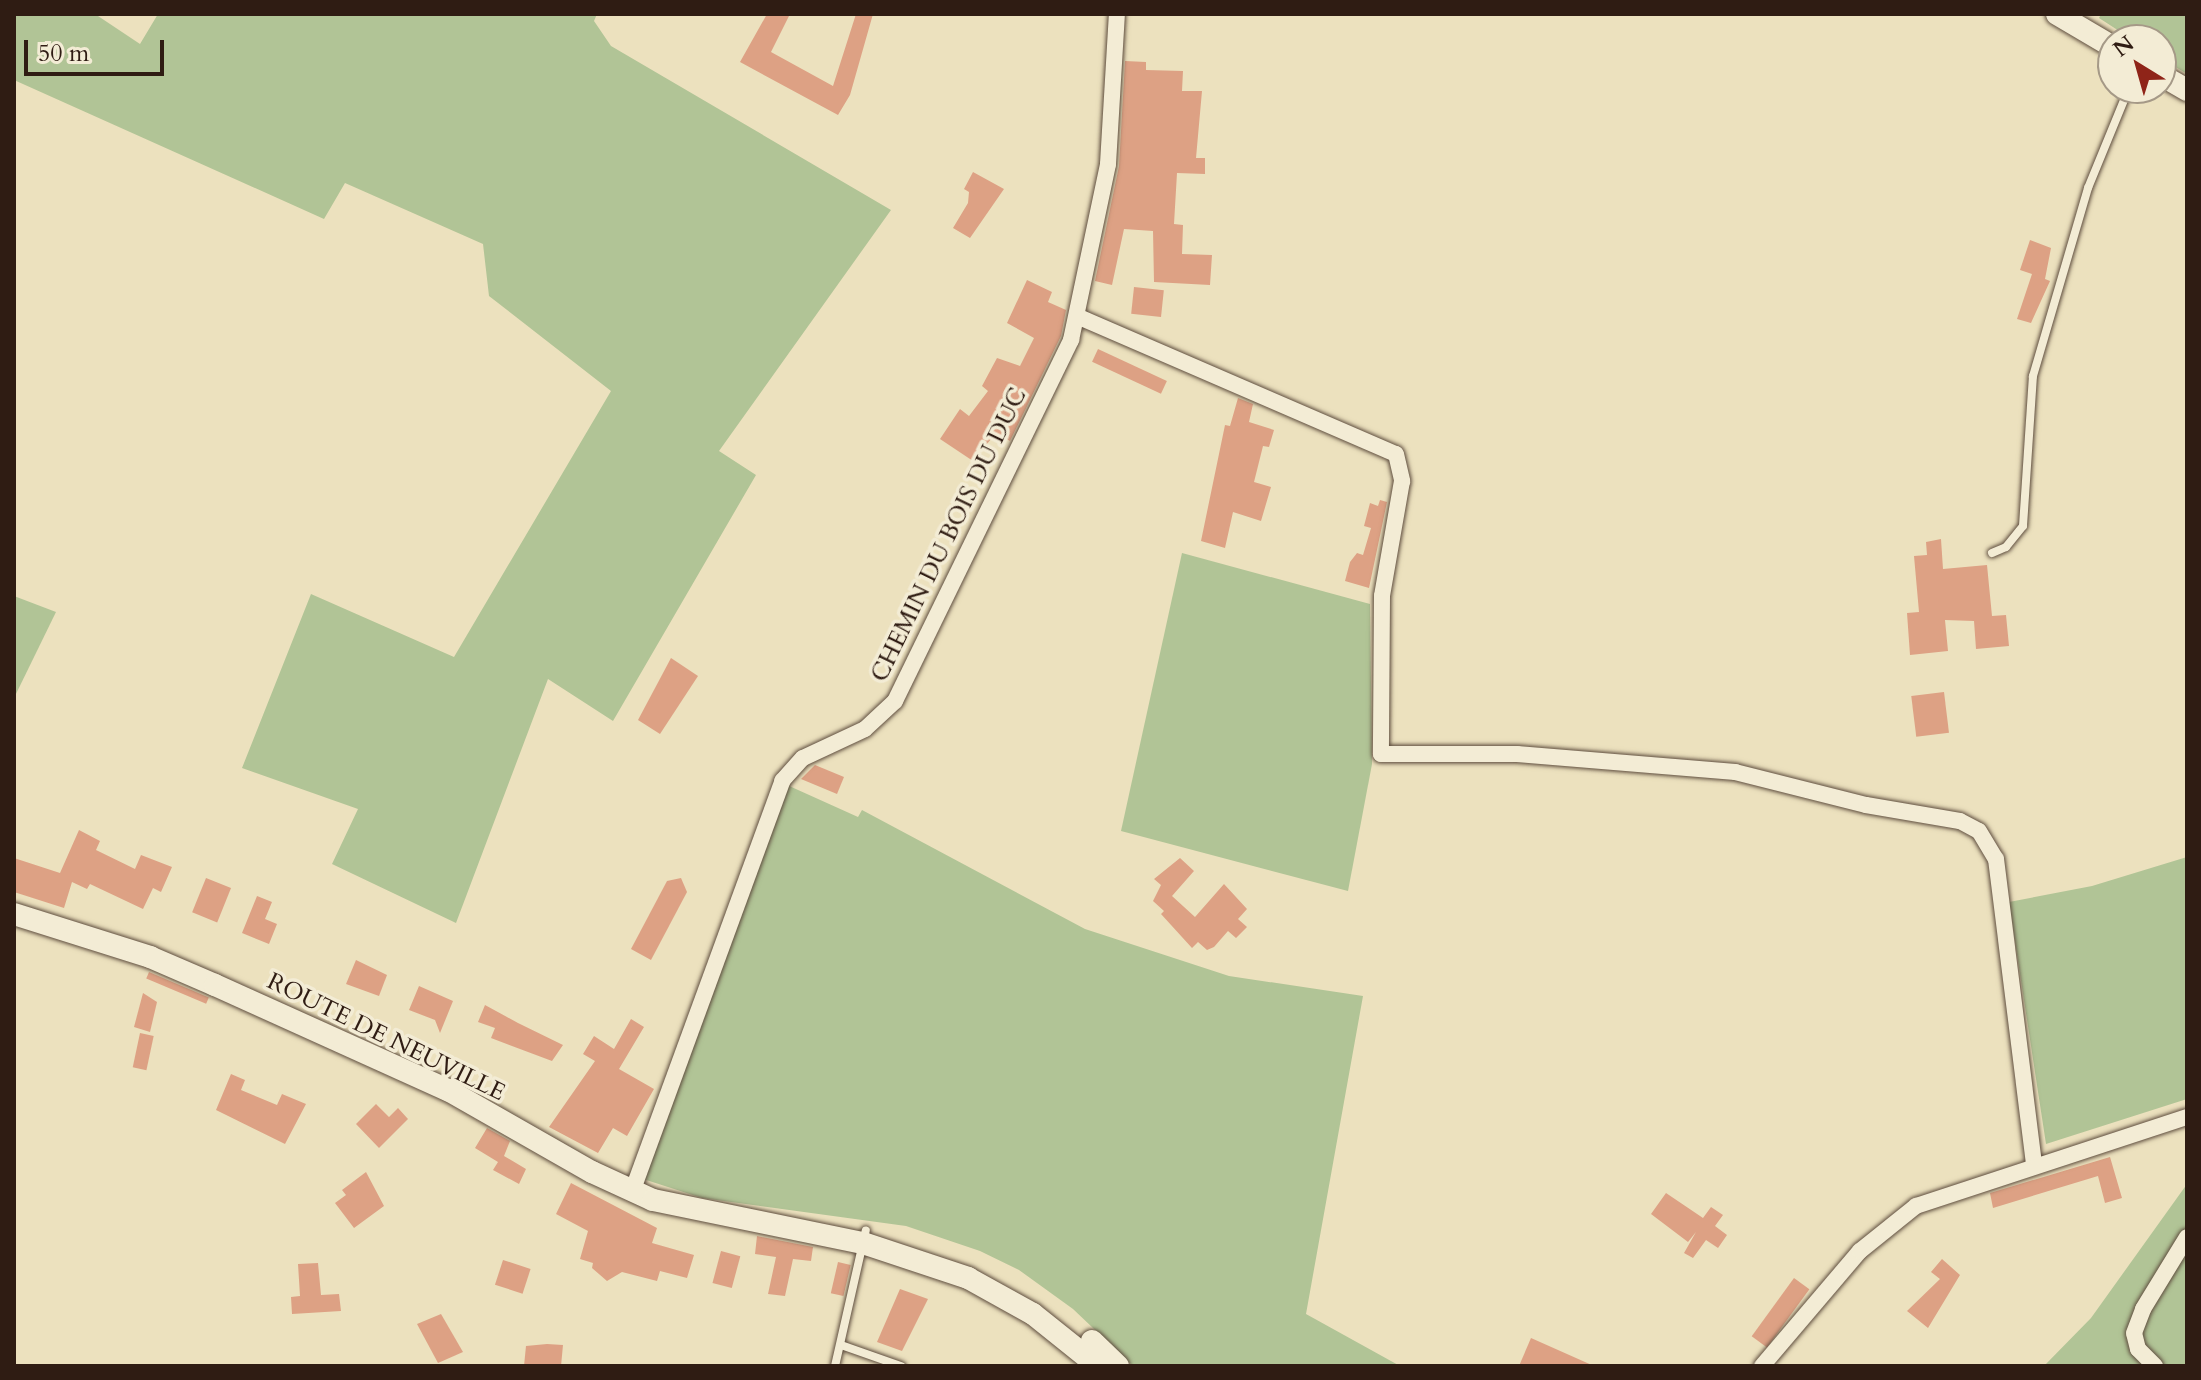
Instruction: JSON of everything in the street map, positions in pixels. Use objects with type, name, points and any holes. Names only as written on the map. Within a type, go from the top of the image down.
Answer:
[{"type":"main road","points":[[2057,14],[2097,38]]},
{"type":"main road","name":"ROUTE DE NEUVILLE","points":[[14,914],[150,957],[215,985],[448,1090],[632,1192],[700,1213],[864,1237],[947,1254],[1002,1279],[1055,1312],[1118,1366]]},
{"type":"main road","name":"ROUTE DE NEUVILLE","points":[[864,1237],[994,1291],[1046,1323],[1098,1366]]},
{"type":"street","name":"CHEMIN DU BOIS DU DUC","points":[[632,1192],[782,781],[803,758],[875,723],[895,701],[1079,317],[1108,164],[1117,14]]},
{"type":"street","points":[[1079,317],[1396,454],[1402,481],[1382,596],[1381,754],[1517,754],[1735,772],[1894,811],[1960,821],[1979,831],[1996,859],[2034,1164]]},
{"type":"street","points":[[1762,1366],[1860,1251],[1902,1214],[1948,1192],[2187,1117]]},
{"type":"street","points":[[2155,1366],[2138,1349],[2134,1333],[2187,1237]]},
{"type":"lane","points":[[1992,553],[2006,547],[2023,526],[2033,376],[2088,188],[2122,104]]},
{"type":"lane","points":[[835,1366],[864,1237]]},
{"type":"lane","points":[[841,1345],[901,1366]]},
{"type":"green space","points":[[14,14],[95,14],[140,44],[158,14],[597,14],[594,21],[611,46],[891,210],[719,451],[756,475],[613,721],[548,679],[456,923],[332,864],[358,809],[242,768],[311,594],[454,657],[611,391],[489,296],[483,244],[345,183],[324,219],[14,80]]},
{"type":"green space","points":[[2101,14],[2187,14],[2187,74],[2177,68],[2177,24],[2108,24],[2099,18]]},
{"type":"green space","points":[[1182,553],[1370,604],[1372,764],[1348,891],[1121,831]]},
{"type":"green space","points":[[14,596],[56,612],[14,698]]},
{"type":"green space","points":[[787,785],[858,817],[862,810],[1085,929],[1229,976],[1363,996],[1306,1314],[1400,1366],[1133,1366],[1073,1309],[1019,1270],[980,1251],[906,1226],[702,1198],[637,1177]]},
{"type":"green space","points":[[2187,857],[2187,1099],[2046,1144],[2009,902],[2092,886]]},
{"type":"green space","points":[[2187,1184],[2187,1366],[2044,1366],[2091,1318]]},
{"type":"building","points":[[767,14],[790,14],[771,52],[833,86],[856,14],[873,14],[850,95],[838,115],[740,62]]},
{"type":"building","points":[[1125,61],[1146,62],[1146,70],[1183,71],[1182,91],[1202,91],[1196,158],[1205,158],[1205,174],[1177,173],[1174,224],[1183,225],[1182,254],[1212,255],[1210,285],[1154,282],[1153,231],[1124,229],[1112,285],[1095,281],[1119,166]]},
{"type":"building","points":[[973,172],[1004,189],[970,238],[953,228],[968,203],[969,192],[964,189]]},
{"type":"building","points":[[2030,240],[2051,248],[2045,279],[2050,281],[2031,323],[2017,319],[2032,274],[2020,270]]},
{"type":"building","points":[[1027,280],[1052,292],[1048,302],[1066,310],[1061,336],[1010,441],[996,433],[973,461],[940,439],[960,409],[969,416],[988,391],[982,386],[997,358],[1020,366],[1034,338],[1007,323]]},
{"type":"building","points":[[1134,287],[1164,290],[1161,317],[1131,314]]},
{"type":"building","points":[[1098,349],[1167,381],[1161,394],[1092,362]]},
{"type":"building","points":[[1238,398],[1253,404],[1249,422],[1274,430],[1269,447],[1263,446],[1254,482],[1271,487],[1261,521],[1233,512],[1225,548],[1201,541],[1225,425],[1230,426]]},
{"type":"building","points":[[1380,500],[1387,502],[1369,588],[1345,581],[1350,562],[1357,553],[1363,555],[1371,528],[1364,526],[1370,503],[1378,506]]},
{"type":"building","points":[[1941,539],[1943,569],[1987,565],[1992,616],[2006,615],[2009,646],[1976,649],[1974,621],[1945,620],[1948,651],[1910,655],[1907,613],[1919,612],[1914,556],[1927,555],[1926,542]]},
{"type":"building","points":[[671,658],[698,676],[660,734],[638,720]]},
{"type":"building","points":[[1944,692],[1949,733],[1916,737],[1911,696]]},
{"type":"building","points":[[815,765],[844,777],[837,794],[801,779]]},
{"type":"building","points":[[79,830],[100,841],[96,850],[135,869],[141,855],[172,867],[161,892],[153,888],[143,909],[90,884],[87,889],[72,882],[64,908],[14,892],[14,858],[60,873]]},
{"type":"building","points":[[1180,858],[1194,871],[1172,896],[1195,917],[1224,884],[1247,909],[1238,919],[1247,927],[1236,938],[1228,931],[1214,947],[1207,950],[1198,942],[1192,948],[1161,914],[1164,911],[1153,901],[1161,885],[1154,879]]},
{"type":"building","points":[[206,878],[231,888],[217,922],[192,912]]},
{"type":"building","points":[[681,878],[687,892],[651,960],[631,949],[667,881]]},
{"type":"building","points":[[257,896],[272,902],[265,919],[277,924],[269,944],[242,933]]},
{"type":"building","points":[[356,960],[387,975],[379,996],[346,984]]},
{"type":"building","points":[[149,972],[209,997],[206,1004],[146,978]]},
{"type":"building","points":[[419,986],[453,1001],[440,1033],[435,1020],[409,1010]]},
{"type":"building","points":[[143,993],[157,1002],[150,1032],[134,1027]]},
{"type":"building","points":[[485,1005],[563,1045],[552,1061],[491,1038],[495,1028],[478,1022]]},
{"type":"building","points":[[631,1019],[644,1027],[619,1069],[654,1089],[627,1136],[613,1128],[598,1153],[549,1127],[595,1061],[583,1054],[594,1036],[614,1049]]},
{"type":"building","points":[[140,1033],[154,1036],[146,1070],[133,1067]]},
{"type":"building","points":[[231,1074],[245,1080],[241,1090],[277,1105],[282,1094],[306,1104],[285,1144],[216,1110]]},
{"type":"building","points":[[376,1104],[389,1117],[398,1108],[408,1119],[379,1148],[356,1124]]},
{"type":"building","points":[[487,1128],[510,1141],[504,1156],[526,1169],[519,1184],[493,1170],[498,1162],[475,1148]]},
{"type":"building","points":[[2110,1157],[2122,1198],[2105,1203],[2098,1176],[1993,1208],[1990,1193]]},
{"type":"building","points":[[366,1172],[384,1206],[354,1228],[335,1203],[346,1195],[342,1190]]},
{"type":"building","points":[[571,1183],[657,1228],[652,1243],[694,1255],[687,1278],[660,1271],[657,1281],[622,1272],[607,1281],[592,1268],[593,1263],[580,1259],[588,1231],[556,1214]]},
{"type":"building","points":[[1666,1193],[1703,1218],[1711,1207],[1723,1215],[1715,1226],[1727,1235],[1718,1248],[1706,1240],[1693,1258],[1684,1253],[1696,1232],[1688,1242],[1651,1214]]},
{"type":"building","points":[[757,1236],[813,1247],[811,1261],[793,1259],[785,1296],[768,1294],[776,1257],[755,1254]]},
{"type":"building","points":[[721,1251],[740,1256],[732,1288],[712,1283]]},
{"type":"building","points":[[1942,1259],[1960,1275],[1928,1328],[1907,1311],[1940,1279],[1931,1272]]},
{"type":"building","points":[[503,1260],[531,1269],[523,1294],[495,1285]]},
{"type":"building","points":[[838,1262],[851,1265],[843,1296],[831,1293]]},
{"type":"building","points":[[318,1263],[321,1295],[339,1294],[341,1311],[292,1314],[291,1297],[300,1296],[298,1264]]},
{"type":"building","points":[[1794,1278],[1809,1289],[1767,1347],[1752,1336]]},
{"type":"building","points":[[900,1289],[928,1299],[902,1351],[877,1342]]},
{"type":"building","points":[[441,1314],[463,1352],[438,1363],[417,1324]]},
{"type":"building","points":[[1531,1338],[1594,1366],[1519,1366]]},
{"type":"building","points":[[563,1345],[561,1366],[524,1366],[526,1346]]}]
